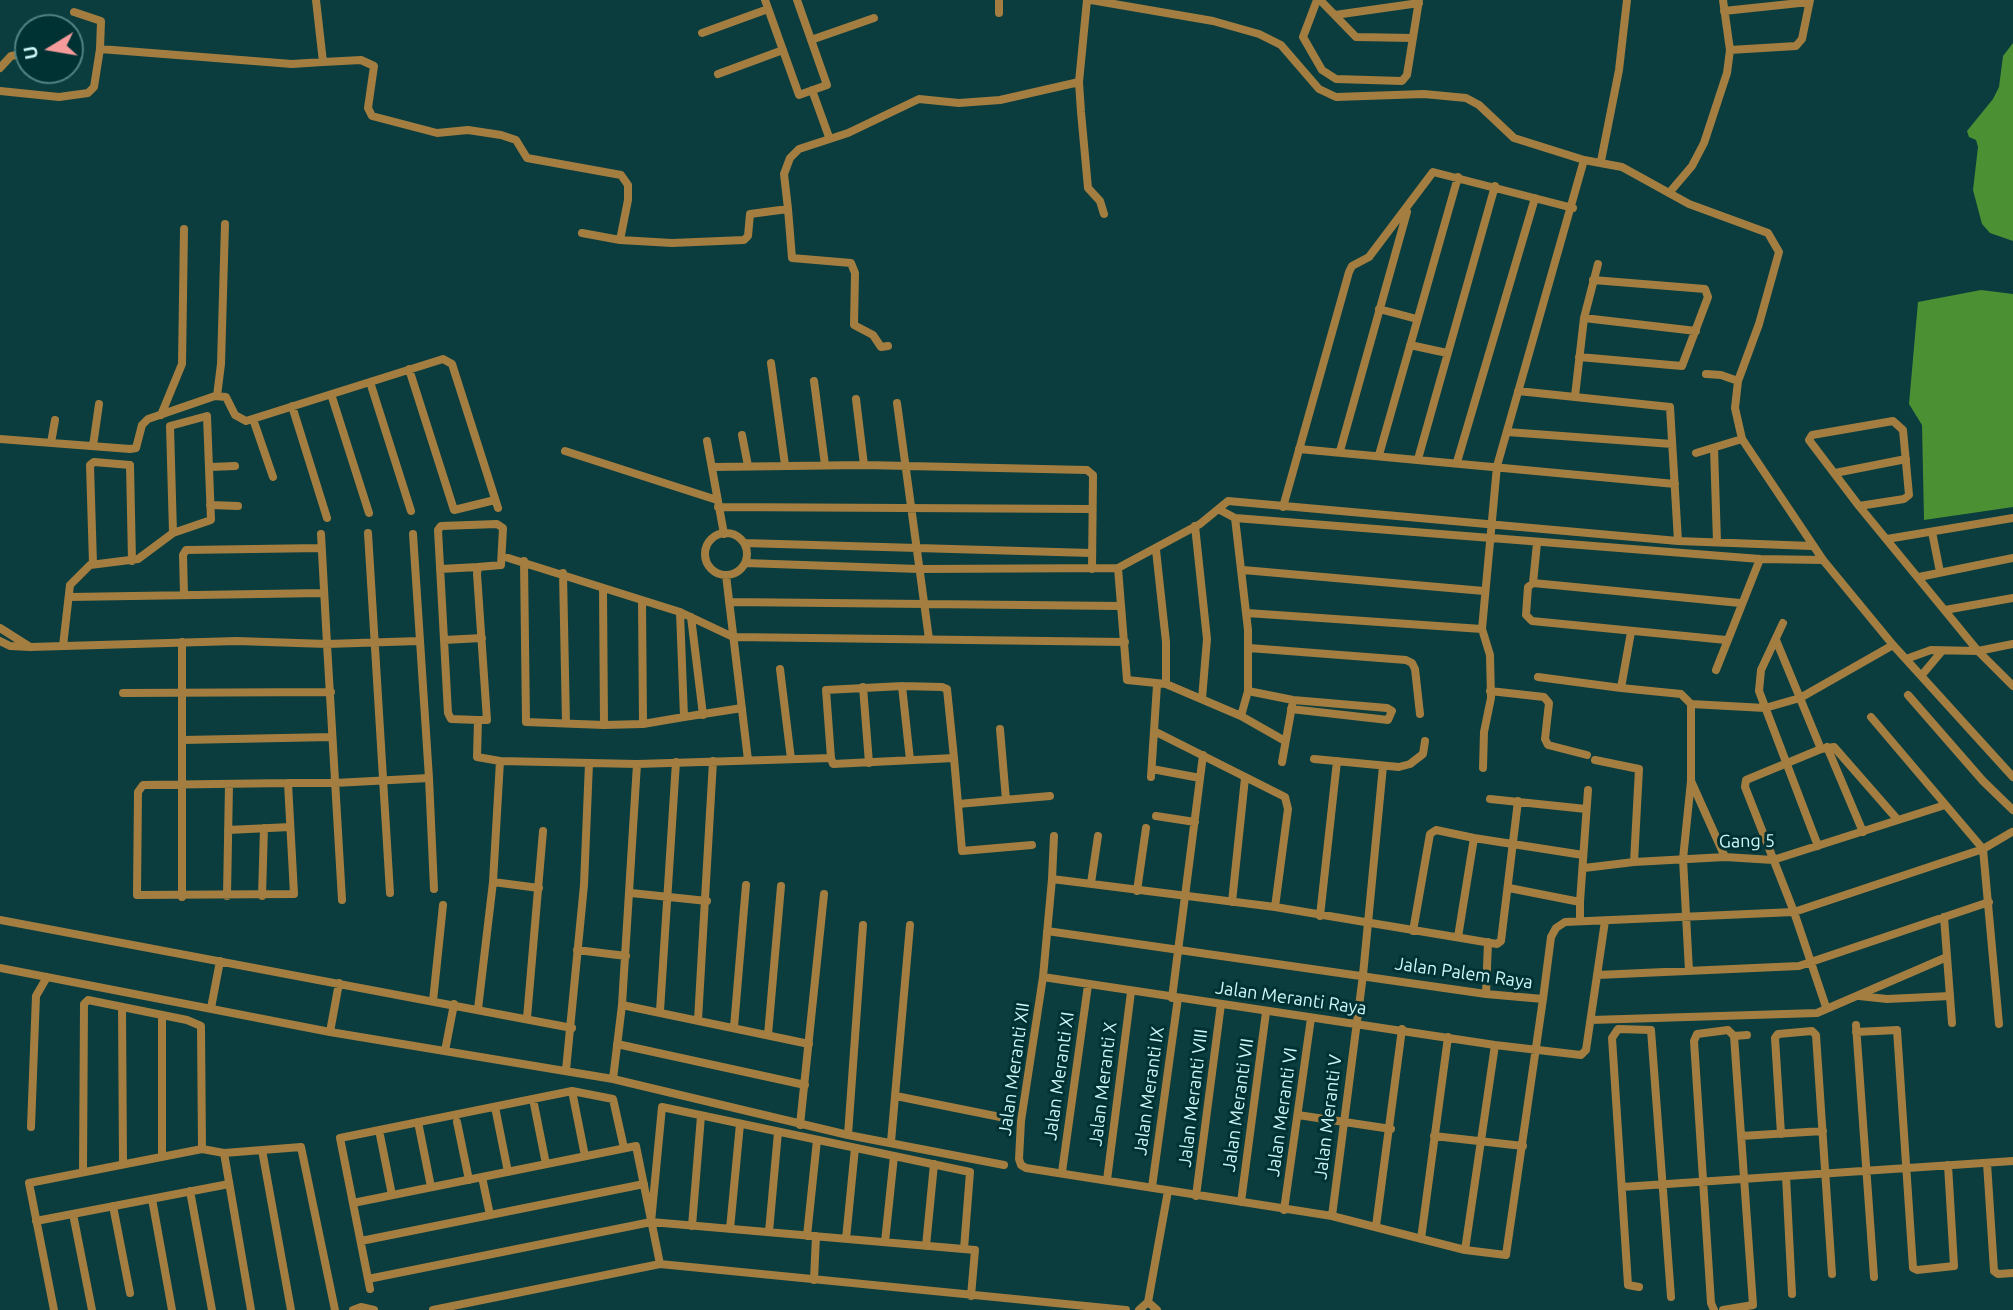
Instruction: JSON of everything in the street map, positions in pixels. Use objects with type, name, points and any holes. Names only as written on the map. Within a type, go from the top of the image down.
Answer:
[{"type":"street","points":[[316,0],[323,62]]},
{"type":"street","points":[[702,33],[767,5],[799,95],[827,85],[797,0]]},
{"type":"street","points":[[999,0],[999,12]]},
{"type":"street","points":[[1104,214],[1100,201],[1088,188],[1079,82],[1089,0],[1213,21],[1259,34],[1281,45],[1319,89],[1336,97],[1424,94],[1466,98],[1479,105],[1514,138],[1584,160],[1622,167],[1689,204],[1762,228],[1777,245],[1779,252],[1759,324],[1738,381],[1735,408],[1742,439],[1823,560],[1893,645],[2013,777]]},
{"type":"street","points":[[1322,70],[1303,37],[1318,0],[1356,37],[1413,38]]},
{"type":"street","points":[[1601,161],[1619,71],[1627,0]]},
{"type":"street","points":[[1669,193],[1692,166],[1704,143],[1727,74],[1730,50],[1723,0]]},
{"type":"street","points":[[1724,11],[1810,1],[1802,39],[1796,46],[1730,50]]},
{"type":"street","points":[[1300,64],[1322,70],[1336,79],[1402,81],[1407,75],[1419,2],[1335,15]]},
{"type":"street","points":[[0,91],[59,97],[88,93],[94,87],[101,21],[74,12]]},
{"type":"street","points":[[811,40],[874,18]]},
{"type":"street","points":[[100,49],[292,64],[361,60],[372,64],[368,110],[372,116],[437,133],[468,130],[501,135],[516,140],[527,158],[621,175],[628,185],[628,200],[620,240]]},
{"type":"street","points":[[718,74],[783,50]]},
{"type":"street","points":[[0,68],[7,58],[14,56]]},
{"type":"street","points":[[888,346],[881,347],[873,335],[854,325],[855,273],[851,263],[792,258],[784,174],[790,158],[799,149],[872,123],[919,99],[959,103],[1000,100],[1079,82]]},
{"type":"street","points":[[812,90],[829,137]]},
{"type":"street","points":[[1483,768],[1490,691],[1490,655],[1482,629],[1497,466],[1573,208],[1584,160]]},
{"type":"street","points":[[1283,507],[1349,272],[1352,266],[1369,257],[1433,172],[1573,208]]},
{"type":"street","points":[[1379,455],[1458,177]]},
{"type":"street","points":[[1418,459],[1495,186]]},
{"type":"street","points":[[1457,463],[1535,198]]},
{"type":"street","points":[[1340,451],[1409,206]]},
{"type":"street","points":[[582,233],[620,240],[672,243],[744,240],[748,236],[750,214],[788,209]]},
{"type":"street","points":[[217,396],[221,364],[225,224]]},
{"type":"street","points":[[160,415],[182,364],[184,229]]},
{"type":"street","points":[[1575,396],[1584,318],[1598,264]]},
{"type":"street","points":[[1579,357],[1682,366],[1708,297],[1705,289],[1593,280]]},
{"type":"street","points":[[1379,309],[1417,319]]},
{"type":"street","points":[[1584,318],[1696,331]]},
{"type":"street","points":[[1410,345],[1447,353]]},
{"type":"street","points":[[0,439],[136,448],[142,425],[160,415],[217,396],[226,397],[240,420],[253,419],[409,369],[443,359],[452,364],[496,504],[454,510],[409,369]]},
{"type":"street","points":[[771,363],[785,465]]},
{"type":"street","points":[[1706,374],[1721,375],[1738,381]]},
{"type":"street","points":[[814,381],[825,465]]},
{"type":"street","points":[[370,382],[411,511]]},
{"type":"street","points":[[1518,391],[1668,406],[1671,410],[1678,541]]},
{"type":"street","points":[[331,394],[369,513]]},
{"type":"street","points":[[856,398],[863,464]]},
{"type":"street","points":[[897,402],[929,639]]},
{"type":"street","points":[[93,446],[99,404]]},
{"type":"street","points":[[292,406],[327,518]]},
{"type":"street","points":[[63,646],[73,581],[93,564],[132,561],[173,533],[210,522],[208,417],[172,424],[169,430],[173,533]]},
{"type":"street","points":[[253,419],[273,477]]},
{"type":"street","points":[[51,443],[55,421]]},
{"type":"street","points":[[1859,506],[1907,497],[1903,430],[1893,421],[1811,435],[1809,440],[1859,506],[1945,610],[2013,686]]},
{"type":"street","points":[[1507,432],[1672,444]]},
{"type":"street","points":[[742,435],[748,466]]},
{"type":"street","points":[[1696,453],[1742,439]]},
{"type":"street","points":[[706,441],[724,534]]},
{"type":"street","points":[[1714,447],[1717,542]]},
{"type":"street","points":[[1299,449],[1675,484]]},
{"type":"street","points":[[565,452],[718,503],[1091,509]]},
{"type":"street","points":[[1835,473],[1906,459]]},
{"type":"street","points":[[93,564],[90,465],[94,462],[130,465],[132,561]]},
{"type":"street","points":[[713,467],[863,464],[1087,470],[1093,475],[1092,569]]},
{"type":"street","points":[[210,467],[235,466]]},
{"type":"street","points":[[745,563],[1118,568],[1156,550],[1220,510],[1228,501],[1678,541],[1812,546]]},
{"type":"street","points":[[210,505],[238,506]]},
{"type":"street","points":[[1220,510],[1235,519],[1760,559],[1823,560]]},
{"type":"street","points":[[1887,539],[2013,518]]},
{"type":"street","points":[[1235,519],[1243,570],[1249,648],[1248,691],[1241,716]]},
{"type":"street","points":[[440,569],[501,565],[503,528],[500,525],[440,526],[438,530],[440,569],[444,640],[449,717],[454,720],[487,720],[478,567]]},
{"type":"street","points":[[1195,526],[1207,639],[1202,699]]},
{"type":"street","points":[[1932,532],[1940,572]]},
{"type":"street","points":[[321,534],[342,900]]},
{"type":"street","points":[[368,534],[390,893]]},
{"type":"street","points":[[413,534],[434,889]]},
{"type":"street","points":[[724,534],[737,536],[744,543],[745,563],[739,571],[726,575],[711,569],[705,551],[709,542],[724,534]]},
{"type":"street","points":[[744,543],[1091,554]]},
{"type":"street","points":[[1537,543],[1533,583],[1527,590],[1529,620],[1726,640]]},
{"type":"street","points":[[1734,557],[1735,544]]},
{"type":"street","points":[[184,595],[183,555],[186,551],[321,548]]},
{"type":"street","points":[[1156,550],[1166,642],[1151,773],[1200,778]]},
{"type":"street","points":[[502,556],[680,612],[733,637],[1125,642]]},
{"type":"street","points":[[1919,577],[2013,558]]},
{"type":"street","points":[[1716,670],[1740,603],[1760,559]]},
{"type":"street","points":[[524,561],[526,722],[643,724],[741,708]]},
{"type":"street","points":[[1118,568],[1127,680],[1161,685],[1202,699],[1241,716],[1285,741]]},
{"type":"street","points":[[1243,570],[1484,590]]},
{"type":"street","points":[[563,573],[566,723]]},
{"type":"street","points":[[726,575],[748,760]]},
{"type":"street","points":[[1533,583],[1740,603]]},
{"type":"street","points":[[603,587],[604,725]]},
{"type":"street","points":[[69,597],[323,593]]},
{"type":"street","points":[[1945,610],[2013,598]]},
{"type":"street","points":[[642,601],[643,724]]},
{"type":"street","points":[[729,602],[1121,606]]},
{"type":"street","points":[[680,612],[684,717]]},
{"type":"street","points":[[1247,614],[1482,629]]},
{"type":"street","points":[[691,617],[703,715]]},
{"type":"street","points":[[1783,623],[1759,677],[1760,698],[1818,846]]},
{"type":"street","points":[[0,628],[30,647]]},
{"type":"street","points":[[1621,688],[1631,632]]},
{"type":"street","points":[[444,640],[482,638]]},
{"type":"street","points":[[1776,640],[1863,832]]},
{"type":"street","points":[[0,641],[10,646],[30,647],[182,642],[327,644],[419,641]]},
{"type":"street","points":[[182,642],[185,695],[182,897]]},
{"type":"street","points":[[1906,659],[1924,651],[1979,651],[2013,644]]},
{"type":"street","points":[[1538,677],[1678,694],[1691,704],[1765,708],[1800,698],[1893,645]]},
{"type":"street","points":[[1249,648],[1406,660],[1412,663],[1415,669],[1420,714]]},
{"type":"street","points":[[1921,676],[1942,651]]},
{"type":"street","points":[[780,669],[791,759]]},
{"type":"street","points":[[902,686],[910,760]]},
{"type":"street","points":[[954,758],[833,764],[824,692],[902,686],[942,687],[947,690],[954,758],[962,851],[1032,845]]},
{"type":"street","points":[[863,687],[869,763]]},
{"type":"street","points":[[1248,691],[1292,705],[1391,718],[1392,710],[1292,705]]},
{"type":"street","points":[[1490,691],[1544,697],[1549,703],[1545,738],[1548,745],[1639,769],[1634,862]]},
{"type":"street","points":[[123,693],[185,695],[331,692]]},
{"type":"street","points":[[1908,695],[1983,781],[2013,810]]},
{"type":"street","points":[[1689,971],[1683,859],[1692,781],[1691,704]]},
{"type":"street","points":[[1282,762],[1292,705]]},
{"type":"street","points":[[1871,717],[1983,849],[1999,1024]]},
{"type":"street","points":[[478,720],[477,757],[500,761],[637,764],[831,758]]},
{"type":"street","points":[[999,729],[1006,800]]},
{"type":"street","points":[[1156,732],[1281,794],[1288,803],[1275,907]]},
{"type":"street","points":[[183,740],[332,737]]},
{"type":"street","points":[[1314,759],[1399,767],[1417,761],[1423,754],[1425,741]]},
{"type":"street","points":[[1826,1007],[1794,912],[1745,783],[1749,777],[1824,748],[1840,751],[1897,819]]},
{"type":"street","name":"Jalan Meranti IX","points":[[1152,1187],[1203,755]]},
{"type":"street","points":[[478,1009],[493,882],[500,761]]},
{"type":"street","points":[[698,1020],[707,901],[713,761]]},
{"type":"street","points":[[1320,916],[1337,761]]},
{"type":"street","points":[[660,1012],[676,762]]},
{"type":"street","points":[[566,1070],[584,885],[589,763]]},
{"type":"street","points":[[613,1079],[631,893],[637,764]]},
{"type":"street","name":"Jalan Meranti V","points":[[1332,1216],[1369,924],[1383,766]]},
{"type":"street","points":[[288,783],[294,894],[182,897],[136,895],[138,789],[148,785],[184,784],[288,783],[335,783],[429,778]]},
{"type":"street","points":[[1232,902],[1245,778]]},
{"type":"street","points":[[1692,781],[1725,857]]},
{"type":"street","points":[[227,896],[229,784]]},
{"type":"street","points":[[1580,921],[1588,790]]},
{"type":"street","points":[[958,804],[1050,796]]},
{"type":"street","points":[[1490,800],[1586,809]]},
{"type":"street","points":[[1052,879],[1275,907],[1488,942],[1501,941],[1518,801]]},
{"type":"street","name":"Gang 5","points":[[1584,869],[1634,862],[1725,857],[1773,860],[1945,805]]},
{"type":"street","points":[[1156,816],[1195,822]]},
{"type":"street","points":[[2013,826],[2013,832]]},
{"type":"street","points":[[228,830],[290,827]]},
{"type":"street","points":[[262,896],[264,828]]},
{"type":"street","points":[[1137,891],[1146,828]]},
{"type":"street","points":[[527,1018],[543,831]]},
{"type":"street","points":[[1413,931],[1430,834],[1436,831],[1583,855]]},
{"type":"street","name":"Jalan Palem Raya","points":[[1047,930],[1486,994],[1543,999],[1552,932],[1565,922],[1794,912],[1983,849],[2013,832]]},
{"type":"street","points":[[1091,883],[1098,835]]},
{"type":"street","name":"Jalan Meranti XII","points":[[1054,836],[1043,977],[1021,1121],[1021,1166],[1062,1172]]},
{"type":"street","points":[[1458,937],[1474,838]]},
{"type":"street","points":[[493,882],[540,888]]},
{"type":"street","points":[[734,1027],[746,885]]},
{"type":"street","points":[[768,1035],[780,886]]},
{"type":"street","points":[[1509,888],[1580,902]]},
{"type":"street","points":[[631,893],[707,901]]},
{"type":"street","points":[[800,1125],[824,894]]},
{"type":"street","points":[[1597,975],[1779,968],[1810,963],[1989,902]]},
{"type":"street","points":[[433,1001],[443,905]]},
{"type":"street","points":[[1944,917],[1952,1023]]},
{"type":"street","points":[[0,920],[572,1028]]},
{"type":"street","points":[[1605,921],[1591,1020],[1816,1013],[1947,957]]},
{"type":"street","points":[[848,1135],[863,925]]},
{"type":"street","points":[[891,1142],[910,925]]},
{"type":"street","points":[[1486,994],[1488,942]]},
{"type":"street","points":[[577,950],[626,956]]},
{"type":"street","points":[[211,1007],[220,961]]},
{"type":"street","points":[[0,968],[330,1032],[613,1079],[800,1125],[1004,1165]]},
{"type":"street","points":[[31,1127],[36,996],[47,977]]},
{"type":"street","name":"Jalan Meranti Raya","points":[[1043,977],[1495,1045],[1584,1054],[1591,1020]]},
{"type":"street","points":[[330,1032],[339,983]]},
{"type":"street","name":"Jalan Meranti XI","points":[[1062,1172],[1088,985]]},
{"type":"street","name":"Jalan Meranti X","points":[[1107,1180],[1131,992]]},
{"type":"street","points":[[1857,996],[1887,999],[1950,996]]},
{"type":"street","points":[[1062,1172],[1196,1196],[1332,1216],[1465,1250],[1508,1254],[1543,999]]},
{"type":"street","points":[[83,1172],[84,1004],[88,1000],[201,1026],[202,1149]]},
{"type":"street","points":[[445,1051],[454,1004]]},
{"type":"street","name":"Jalan Meranti VIII","points":[[1196,1196],[1221,1004]]},
{"type":"street","points":[[622,1005],[809,1044]]},
{"type":"street","points":[[122,1007],[123,1164]]},
{"type":"street","name":"Jalan Meranti VII","points":[[1241,1202],[1266,1012]]},
{"type":"street","points":[[162,1015],[162,1157]]},
{"type":"street","name":"Jalan Meranti VI","points":[[1284,1210],[1311,1018]]},
{"type":"street","points":[[1874,1277],[1856,1028],[1896,1030],[1914,1270],[1954,1266],[1948,1165]]},
{"type":"street","points":[[1376,1227],[1391,1129],[1402,1029]]},
{"type":"street","points":[[1639,1287],[1629,1285],[1612,1038],[1618,1029],[1651,1030],[1671,1297]]},
{"type":"street","points":[[1714,1310],[1711,1303],[1695,1036],[1728,1030],[1734,1036],[1753,1305],[1723,1310]]},
{"type":"street","points":[[1781,1134],[1776,1036],[1812,1031],[1816,1035],[1832,1274]]},
{"type":"street","points":[[1734,1036],[1746,1035]]},
{"type":"street","points":[[1421,1239],[1448,1037]]},
{"type":"street","points":[[617,1044],[804,1085]]},
{"type":"street","points":[[1465,1250],[1495,1045]]},
{"type":"street","points":[[572,1091],[585,1156]]},
{"type":"street","points":[[370,1289],[340,1138],[572,1091],[613,1099],[624,1149]]},
{"type":"street","points":[[895,1096],[1010,1119]]},
{"type":"street","points":[[533,1099],[546,1164]]},
{"type":"street","points":[[495,1107],[508,1172]]},
{"type":"street","points":[[651,1222],[662,1107],[970,1172],[964,1249]]},
{"type":"street","points":[[1298,1115],[1391,1129]]},
{"type":"street","points":[[692,1226],[701,1116]]},
{"type":"street","points":[[418,1122],[431,1187]]},
{"type":"street","points":[[457,1122],[469,1180]]},
{"type":"street","points":[[730,1229],[740,1124]]},
{"type":"street","points":[[379,1130],[392,1195]]},
{"type":"street","points":[[1741,1136],[1823,1131]]},
{"type":"street","points":[[769,1232],[778,1132]]},
{"type":"street","points":[[1434,1136],[1523,1146]]},
{"type":"street","points":[[814,1280],[812,1236],[817,1140]]},
{"type":"street","points":[[353,1203],[636,1146],[660,1264]]},
{"type":"street","points":[[54,1310],[29,1183],[202,1149],[224,1153],[300,1147],[335,1310]]},
{"type":"street","points":[[846,1239],[855,1148]]},
{"type":"street","points":[[262,1150],[291,1310]]},
{"type":"street","points":[[224,1153],[251,1310]]},
{"type":"street","points":[[885,1242],[894,1156]]},
{"type":"street","points":[[1622,1187],[2013,1161]]},
{"type":"street","points":[[1987,1163],[1994,1270],[1998,1274],[2013,1273]]},
{"type":"street","points":[[926,1246],[934,1164]]},
{"type":"street","points":[[1786,1176],[1792,1294]]},
{"type":"street","points":[[482,1177],[490,1215]]},
{"type":"street","points":[[36,1221],[229,1184]]},
{"type":"street","points":[[361,1241],[644,1184]]},
{"type":"street","points":[[190,1191],[212,1310]]},
{"type":"street","points":[[1139,1310],[1147,1303],[1168,1191]]},
{"type":"street","points":[[152,1199],[173,1310]]},
{"type":"street","points":[[113,1206],[130,1293]]},
{"type":"street","points":[[74,1214],[92,1310]]},
{"type":"street","points":[[368,1279],[651,1222],[975,1250],[971,1296]]},
{"type":"street","points":[[433,1310],[660,1264],[1126,1310]]},
{"type":"street","points":[[1147,1303],[1157,1310]]},
{"type":"street","points":[[353,1310],[361,1307],[374,1310]]},
{"type":"shaded area","points":[[2013,43],[2013,241],[1990,233],[1982,224],[1973,190],[1978,147],[1976,140],[1969,137],[1967,131],[1993,99],[1999,87],[2003,56]]},
{"type":"shaded area","points":[[1981,290],[2013,294],[2013,507],[1924,520],[1922,425],[1909,404],[1918,302]]}]
